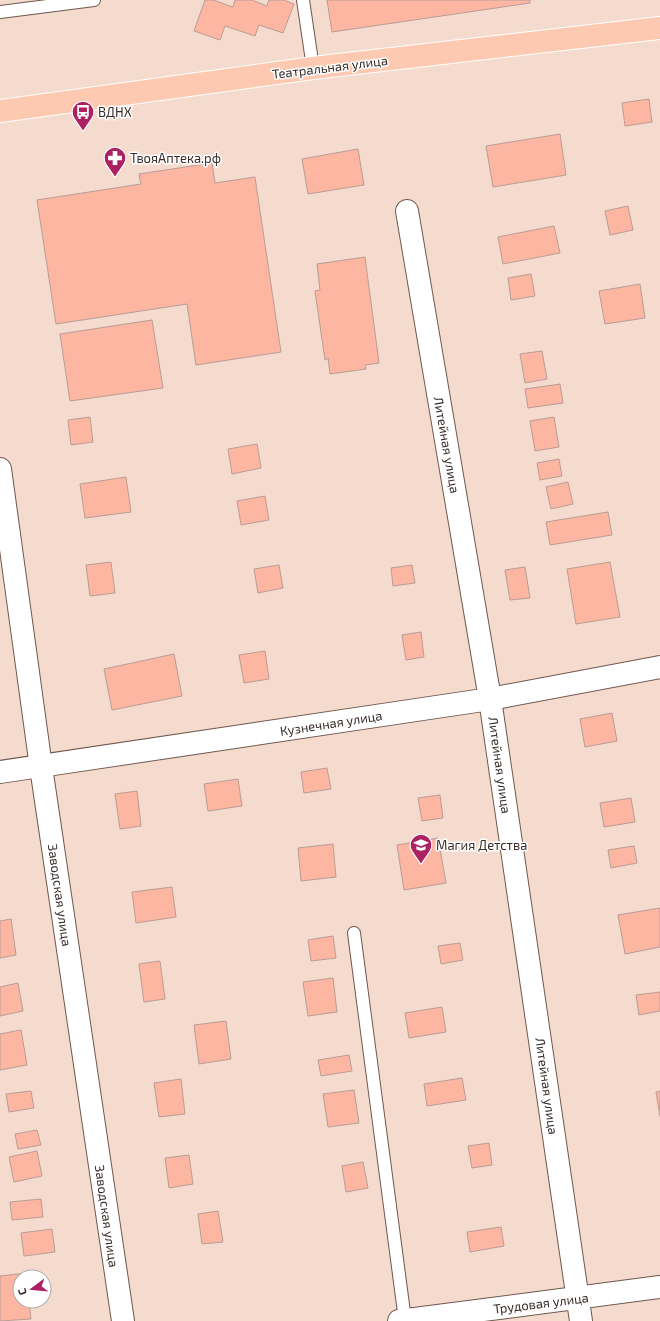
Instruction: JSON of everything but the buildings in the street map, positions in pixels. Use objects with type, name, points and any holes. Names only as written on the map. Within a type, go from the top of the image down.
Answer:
[{"type":"main road","name":"Театральная улица","points":[[0,111],[313,68],[660,28]]},
{"type":"street","name":"Литейная улица","points":[[407,211],[490,699],[582,1321]]},
{"type":"street","name":"Заводская улица","points":[[0,469],[41,767],[123,1321]]},
{"type":"street","name":"Кузнечная улица","points":[[0,772],[490,699],[660,667]]},
{"type":"street","name":"Трудовая улица","points":[[402,1321],[660,1287]]},
{"type":"lane","points":[[0,12],[94,0]]},
{"type":"lane","points":[[303,0],[313,68]]},
{"type":"lane","points":[[354,933],[402,1321]]},
{"type":"place","name":"ВДНХ","points":[[83,132]]},
{"type":"place","name":"ТвояАптека.рф","points":[[115,178]]},
{"type":"place","name":"Магия Детства","points":[[421,864]]}]
